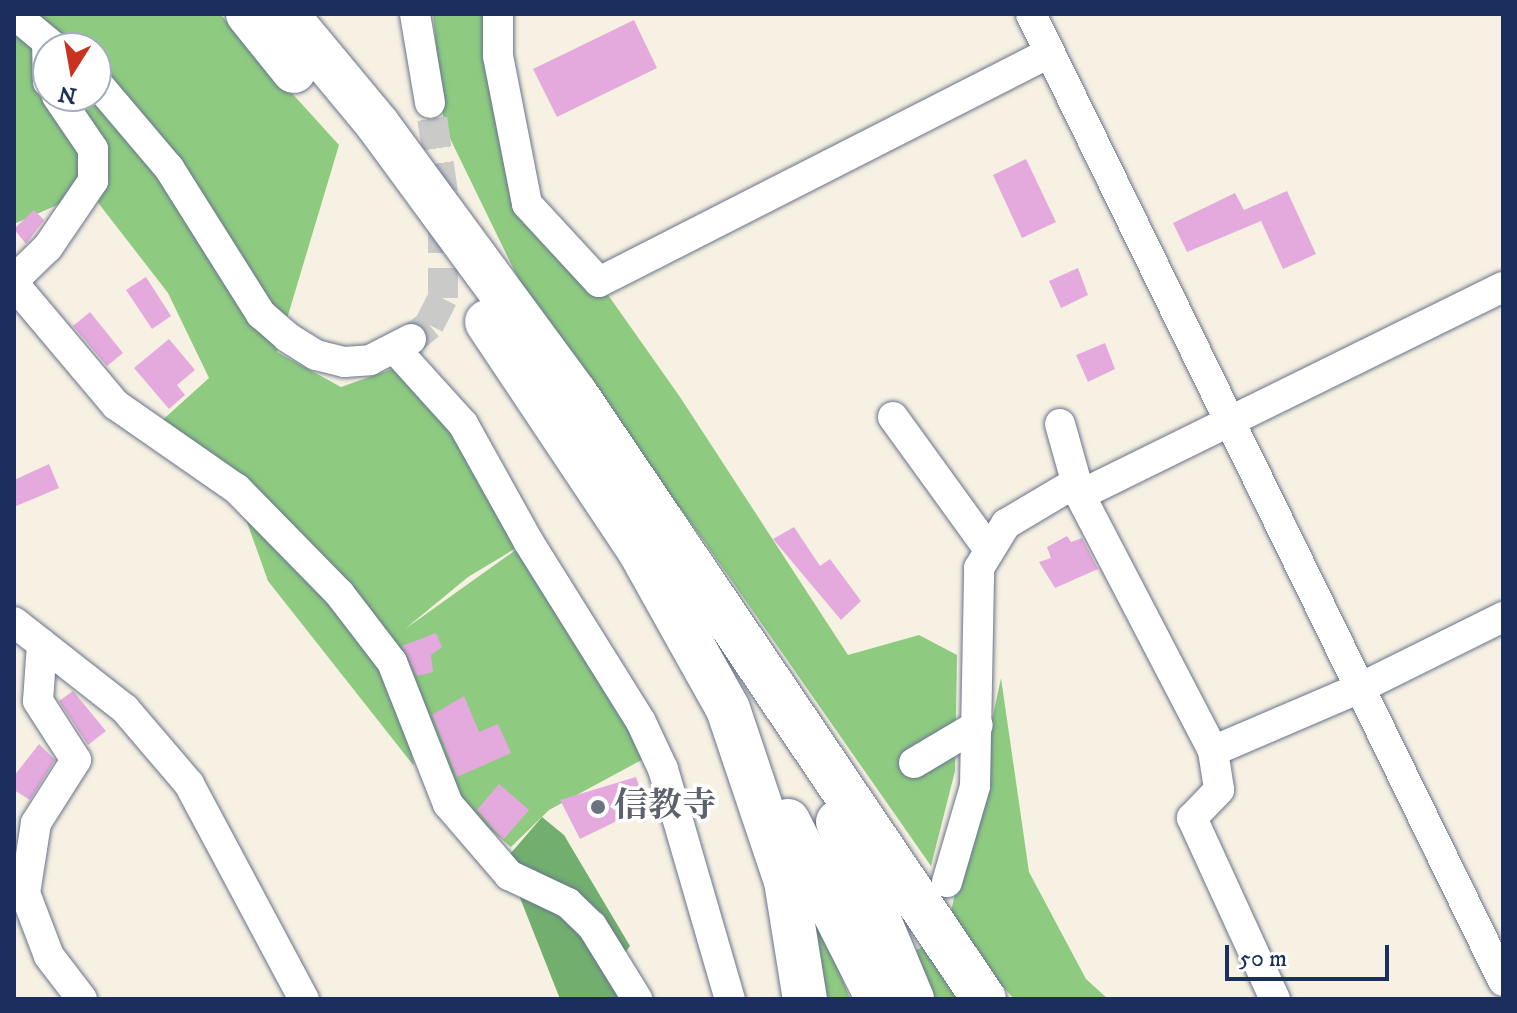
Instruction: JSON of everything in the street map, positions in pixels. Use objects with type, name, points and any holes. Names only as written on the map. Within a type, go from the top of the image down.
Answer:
[{"type":"highway","points":[[248,14],[357,147],[548,410],[638,548],[728,709],[801,876],[878,999]]},
{"type":"highway","points":[[286,14],[387,137],[575,393],[763,678],[984,999]]},
{"type":"highway","points":[[763,678],[853,850],[912,999]]},
{"type":"highway","points":[[801,876],[805,999]]},
{"type":"street","points":[[14,14],[35,32]]},
{"type":"street","points":[[415,14],[430,103]]},
{"type":"street","points":[[498,14],[498,56],[527,204],[599,282],[1049,53]]},
{"type":"street","points":[[1031,14],[1225,421],[1503,981]]},
{"type":"street","points":[[112,101],[183,187],[270,322],[316,355],[344,362],[405,344],[463,424],[528,541],[641,722],[663,769],[730,999]]},
{"type":"street","points":[[68,112],[93,149],[93,181],[48,247],[14,282],[116,405],[237,489],[339,593],[392,662],[448,804],[509,875],[568,903],[592,926],[637,999]]},
{"type":"street","points":[[1080,495],[1225,421],[1503,287]]},
{"type":"street","points":[[893,417],[988,548]]},
{"type":"street","points":[[1060,424],[1080,495]]},
{"type":"street","points":[[947,882],[975,786],[978,725],[975,601],[979,568],[988,548],[1006,524],[1075,483],[1213,751],[1219,790],[1192,818],[1275,999]]},
{"type":"street","points":[[1213,751],[1360,688],[1503,617]]},
{"type":"street","points":[[14,622],[125,709],[189,784],[304,999]]},
{"type":"street","points":[[42,644],[38,701],[76,760],[36,823],[21,908],[49,956],[82,999]]},
{"type":"street","points":[[914,763],[978,725]]},
{"type":"green space","points":[[14,14],[220,14],[339,145],[277,352],[341,387],[395,368],[424,393],[528,541],[647,757],[549,810],[511,847],[438,785],[392,650],[414,766],[268,581],[243,511],[157,425],[209,378],[168,293],[89,191],[14,224]],"holes":[[[517,549],[405,629],[468,577]]]},
{"type":"green space","points":[[433,14],[495,14],[515,163],[680,397],[848,655],[919,635],[957,655],[955,771],[931,866],[704,541],[534,311],[444,126]]},
{"type":"green space","points":[[1001,678],[1029,872],[1086,979],[1108,999],[1014,999],[982,963],[951,912]]},
{"type":"green space","points":[[542,817],[564,835],[630,946],[617,964],[630,999],[560,999],[505,860]]},
{"type":"green space","points":[[807,898],[829,944],[850,999],[811,999]]},
{"type":"green space","points":[[932,943],[975,999],[926,999],[916,950]]},
{"type":"building","points":[[634,20],[657,68],[557,117],[533,69]]},
{"type":"building","points":[[1026,159],[1056,222],[1022,238],[993,175]]},
{"type":"building","points":[[1287,191],[1316,254],[1283,269],[1261,221],[1187,252],[1173,223],[1235,193],[1244,210]]},
{"type":"building","points":[[34,210],[44,220],[26,244],[14,229]]},
{"type":"building","points":[[1078,268],[1088,295],[1061,308],[1049,281]]},
{"type":"building","points":[[146,277],[171,316],[152,329],[126,290]]},
{"type":"building","points":[[90,312],[123,353],[107,366],[73,326]]},
{"type":"building","points":[[169,339],[195,370],[177,385],[185,395],[169,409],[134,368]]},
{"type":"building","points":[[1105,343],[1115,369],[1088,382],[1076,355]]},
{"type":"building","points":[[49,464],[59,488],[14,507],[14,480]]},
{"type":"building","points":[[794,527],[820,566],[830,559],[861,601],[841,620],[773,539]]},
{"type":"building","points":[[1067,536],[1071,542],[1082,538],[1098,569],[1055,588],[1039,562],[1051,558],[1047,547]]},
{"type":"building","points":[[436,633],[442,647],[431,655],[433,672],[417,676],[402,646]]},
{"type":"building","points":[[73,691],[106,731],[88,745],[59,701]]},
{"type":"building","points":[[464,696],[479,732],[498,724],[511,753],[457,777],[432,715]]},
{"type":"building","points":[[39,744],[55,760],[30,800],[14,790],[14,776]]},
{"type":"building","name":"信教寺","points":[[636,777],[645,804],[621,810],[625,817],[580,839],[560,800]]},
{"type":"building","points":[[499,784],[529,810],[503,840],[477,810]]},
{"type":"tunnel","points":[[413,338],[429,325],[443,298],[443,193],[430,103]]},
{"type":"place","name":"信教寺","points":[[598,807]]}]
